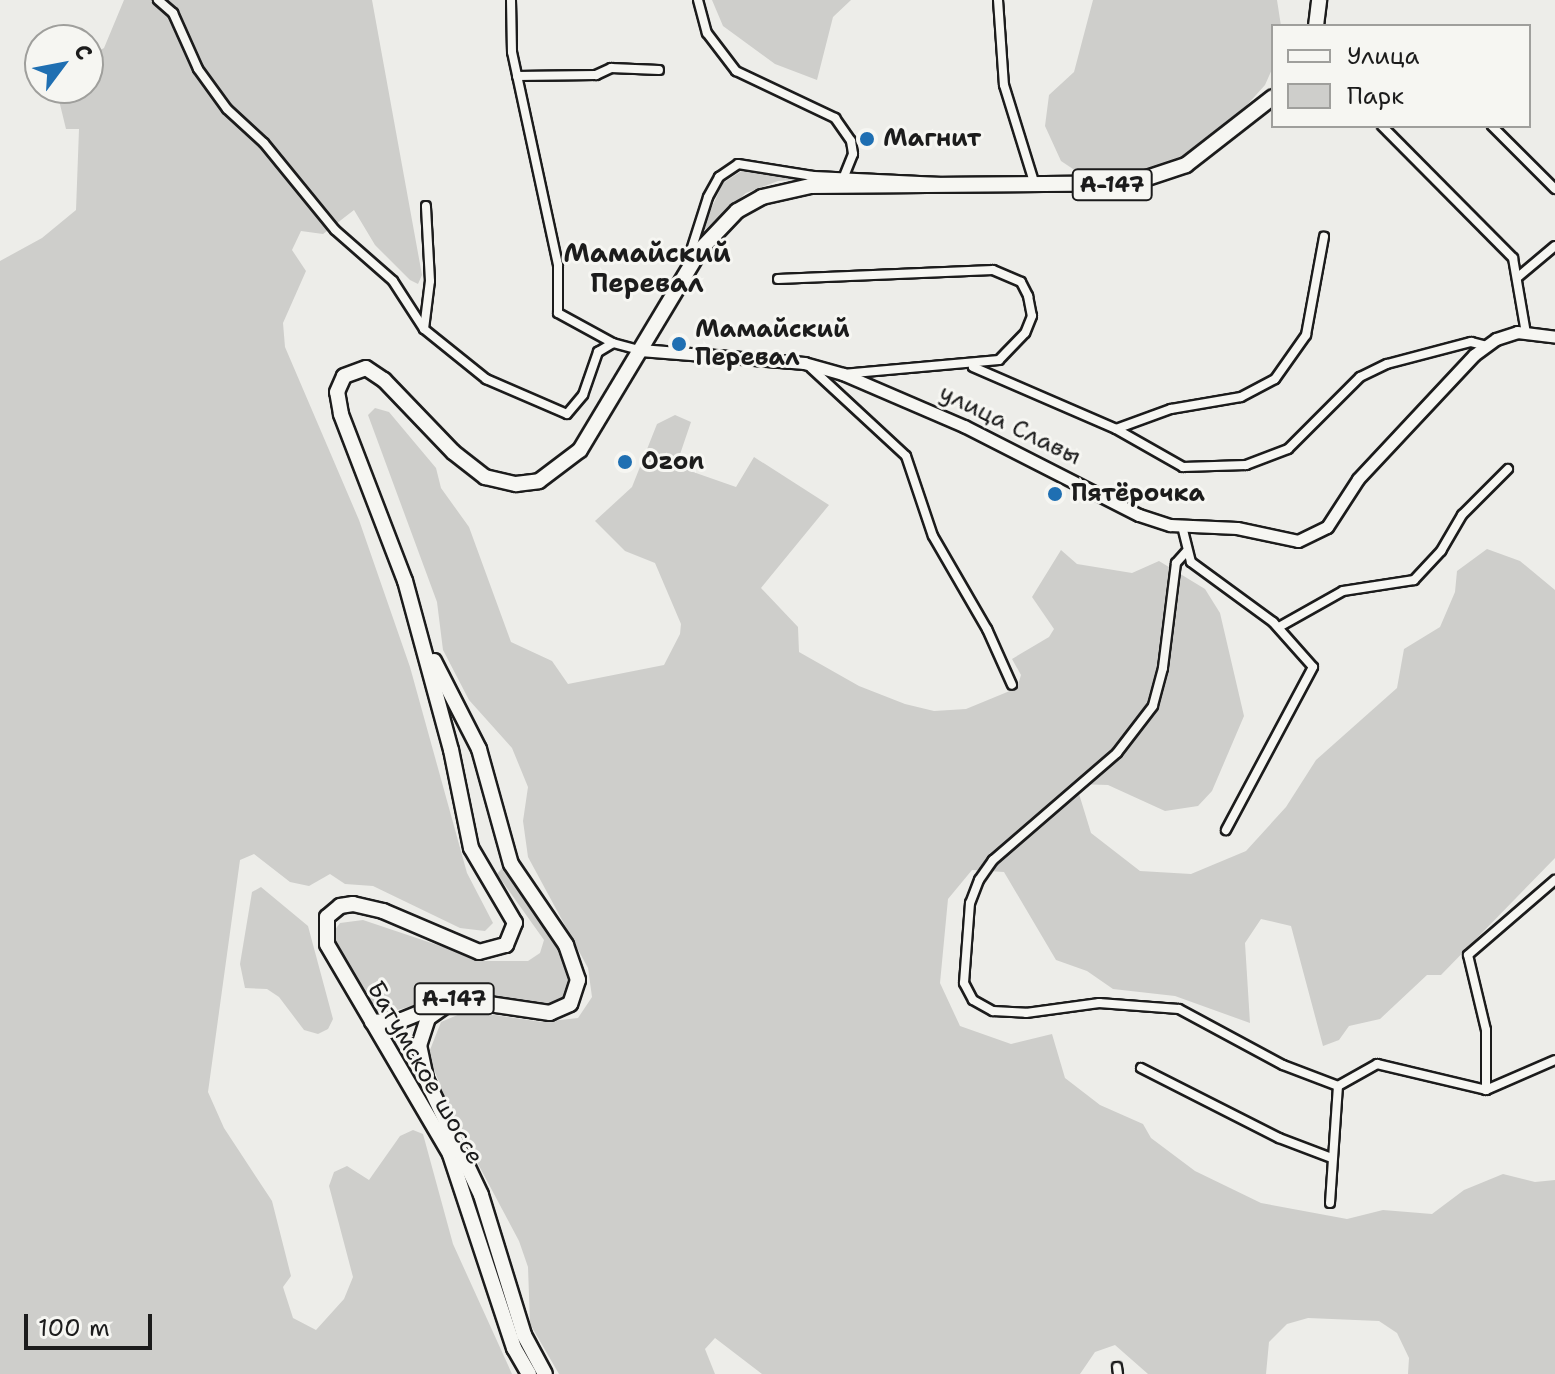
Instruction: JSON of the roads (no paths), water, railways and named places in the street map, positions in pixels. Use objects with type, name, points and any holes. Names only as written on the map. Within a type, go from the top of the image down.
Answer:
[{"type":"highway","points":[[1316,24],[1319,0]]},
{"type":"highway","name":"Батумское шоссе","points":[[545,1374],[524,1335],[470,1167],[422,1066],[422,1028],[443,1004],[469,998],[550,1013],[570,1004],[578,980],[566,945],[511,864],[473,736],[447,691],[341,414],[337,392],[344,376],[366,368],[473,468],[502,482],[527,484],[551,476],[580,450],[683,279],[718,229],[762,197],[810,186],[1109,186],[1157,176],[1216,146],[1271,99]]},
{"type":"highway","name":"Батумское шоссе","points":[[411,601],[448,739],[471,848],[512,913],[512,937],[499,949],[479,952],[367,905],[340,906],[327,917],[327,944],[450,1154],[514,1348],[529,1374]]},
{"type":"highway","points":[[448,739],[459,730],[473,736]]},
{"type":"highway","points":[[372,1022],[392,1023],[443,1004]]},
{"type":"street","points":[[158,0],[173,13],[210,88],[317,208],[393,281],[424,329],[486,379],[567,414],[583,395],[598,352],[613,343]]},
{"type":"street","points":[[511,0],[517,76],[558,265],[558,313],[613,343],[640,350]]},
{"type":"street","points":[[698,0],[707,33],[736,71],[835,118],[851,141],[853,154],[845,174]]},
{"type":"street","points":[[998,0],[1004,85],[1035,185]]},
{"type":"street","points":[[517,76],[596,75],[611,68],[659,70]]},
{"type":"street","points":[[1384,128],[1500,241],[1513,258],[1526,333]]},
{"type":"street","points":[[1494,128],[1555,189]]},
{"type":"street","points":[[683,279],[698,220],[725,171],[750,164],[813,176],[845,174],[936,178],[942,184]]},
{"type":"street","points":[[424,329],[430,281],[426,206]]},
{"type":"street","points":[[1116,429],[1171,409],[1241,397],[1275,379],[1306,335],[1324,237]]},
{"type":"street","points":[[1518,277],[1555,246]]},
{"type":"street","points":[[778,279],[993,270],[1021,282],[1028,296],[1032,316],[1025,333],[999,360],[972,366],[843,374]]},
{"type":"street","name":"улица Славы","points":[[640,350],[804,363],[843,374],[964,426],[1139,515],[1182,526],[1237,528],[1298,541],[1317,535],[1374,460],[1487,346],[1496,339],[1526,333],[1555,337]]},
{"type":"street","points":[[972,366],[1116,429],[1183,467],[1246,465],[1288,449],[1360,377],[1387,364],[1471,342],[1487,346]]},
{"type":"street","points":[[804,363],[906,456],[933,536],[987,629],[1012,685]]},
{"type":"street","points":[[1279,627],[1343,591],[1414,580],[1441,551],[1462,515],[1508,469]]},
{"type":"street","points":[[1182,526],[1186,552],[1202,571],[1279,627],[1313,667],[1226,830]]},
{"type":"street","points":[[1186,552],[1176,563],[1163,668],[1153,706],[1117,753],[993,860],[970,903],[964,983],[973,1000],[993,1011],[1026,1013],[1099,1003],[1179,1009],[1283,1065],[1338,1086]]},
{"type":"street","points":[[1486,1090],[1486,1030],[1468,955],[1555,880]]},
{"type":"street","points":[[1338,1086],[1377,1064],[1486,1090],[1555,1060]]},
{"type":"street","points":[[1141,1068],[1279,1138],[1332,1158]]},
{"type":"street","points":[[1330,1203],[1338,1086]]},
{"type":"place","name":"Магнит","points":[[867,139]]},
{"type":"place","name":"Мамайский Перевал","points":[[679,344]]},
{"type":"place","name":"Ozon","points":[[625,462]]},
{"type":"place","name":"Пятёрочка","points":[[1055,494]]},
{"type":"district","name":"Мамайский Перевал","points":[[647,268]]}]
